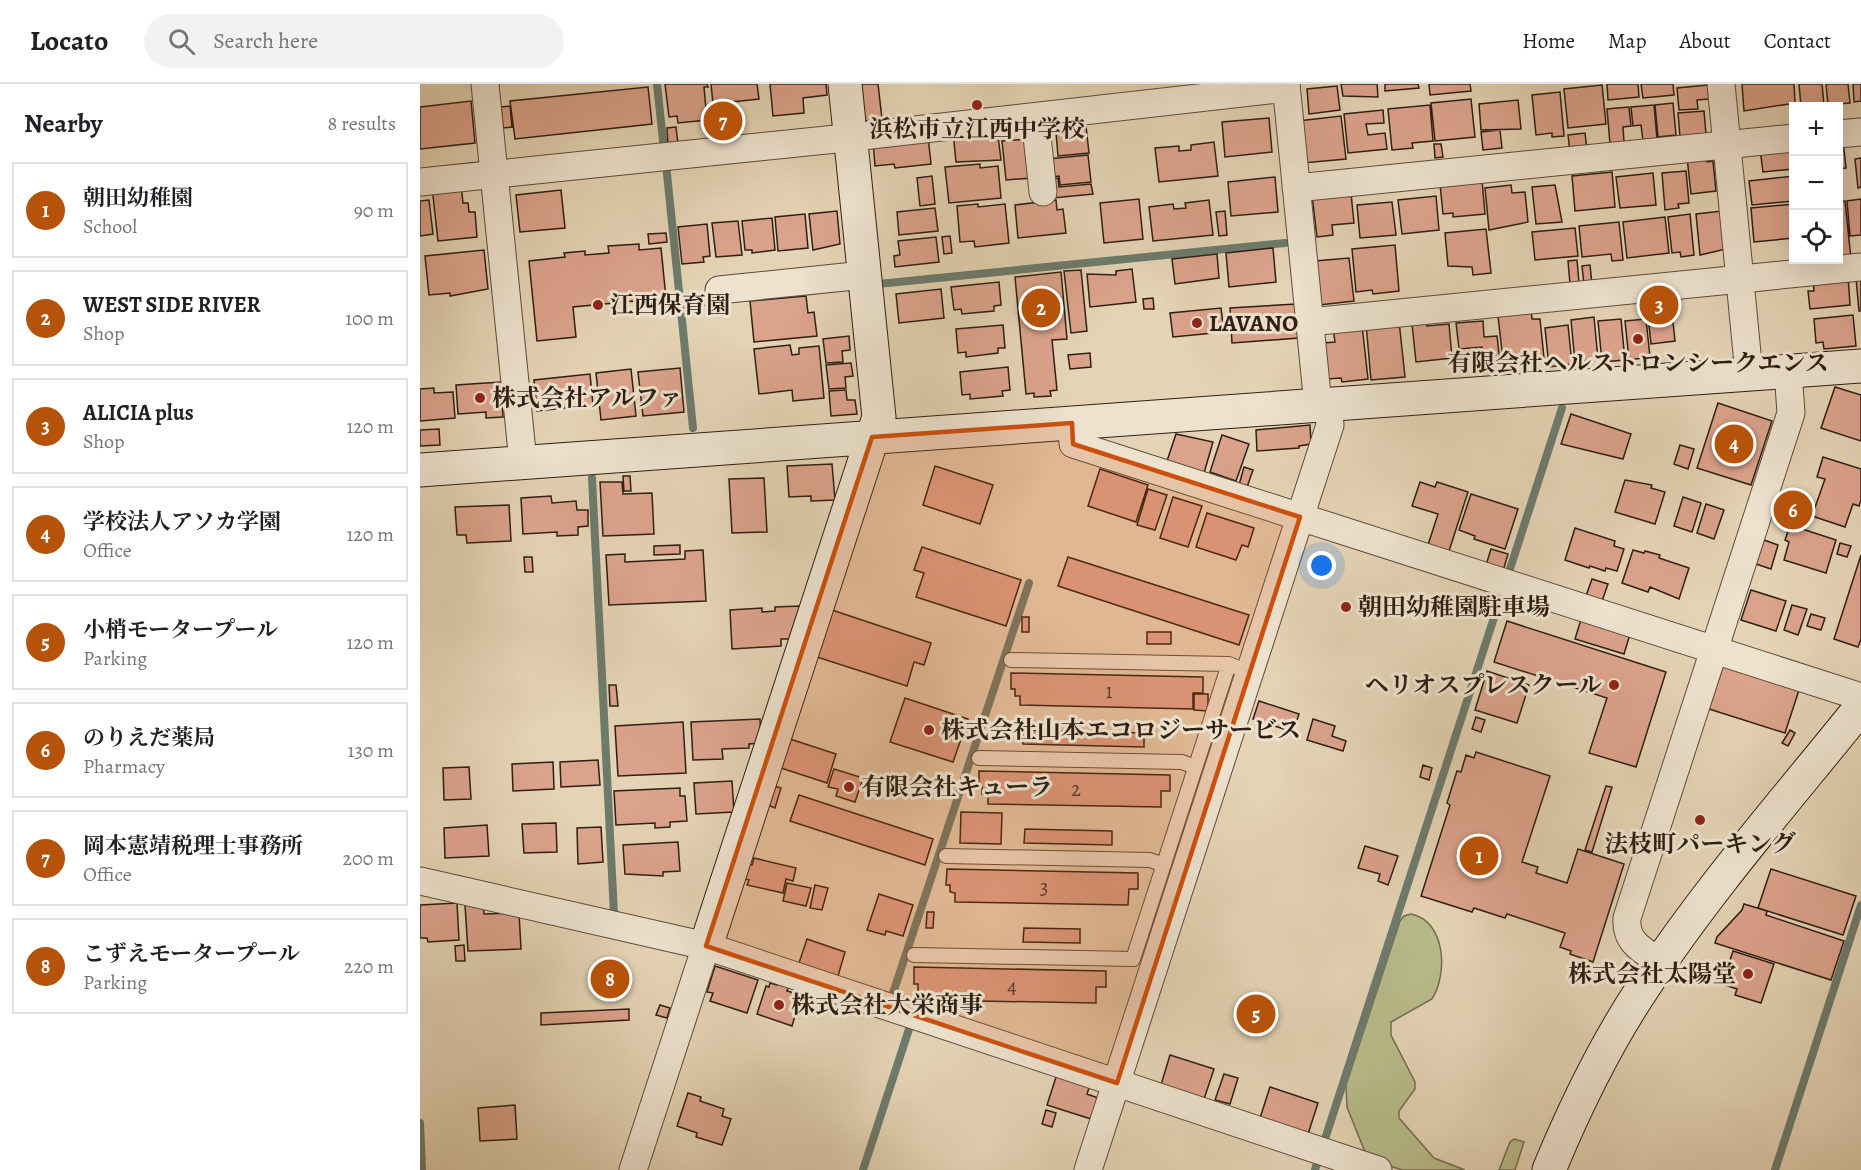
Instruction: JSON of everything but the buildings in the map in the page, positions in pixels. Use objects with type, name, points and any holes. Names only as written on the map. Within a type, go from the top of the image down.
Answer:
[{"type":"street","points":[[485,84],[523,462]]},
{"type":"street","points":[[633,1170],[879,417],[845,84]]},
{"type":"street","points":[[1720,84],[1749,374]]},
{"type":"street","points":[[420,182],[850,138],[1286,86],[1310,322],[1323,405],[1330,425],[1300,517],[1239,668],[1117,1083],[1088,1170]]},
{"type":"street","points":[[1035,117],[1043,192]]},
{"type":"street","points":[[1843,134],[1861,132]]},
{"type":"street","points":[[1296,188],[1789,139]]},
{"type":"street","points":[[1310,322],[1861,267]]},
{"type":"street","points":[[719,290],[864,275]]},
{"type":"street","points":[[420,470],[1861,366]]},
{"type":"street","points":[[1660,962],[1629,938],[1627,918],[1791,413],[1788,371]]},
{"type":"street","points":[[1071,423],[1073,444],[1861,697]]},
{"type":"street","points":[[1549,1170],[1604,1052],[1660,962],[1704,902],[1861,707]]},
{"type":"street","points":[[420,881],[706,946],[1378,1170]]},
{"type":"lane","points":[[914,955],[1133,959],[1196,767],[1239,668],[1011,660]]},
{"type":"lane","points":[[979,758],[1182,762],[1196,767]]},
{"type":"lane","points":[[946,856],[1150,860],[1164,865]]},
{"type":"highlighted area","points":[[1072,423],[1073,444],[1300,517],[1117,1083],[706,946],[872,437]]},
{"type":"green space","points":[[1411,914],[1423,919],[1431,927],[1441,950],[1442,963],[1437,988],[1432,999],[1391,1022],[1391,1035],[1415,1082],[1415,1089],[1399,1111],[1399,1118],[1434,1158],[1465,1170],[1402,1170],[1381,1163],[1365,1152],[1347,1107],[1346,1085],[1400,921],[1404,916]]},
{"type":"green space","points":[[1514,1139],[1524,1142],[1515,1170],[1499,1170],[1510,1142]]},
{"type":"waterway","points":[[657,84],[664,150]]},
{"type":"waterway","points":[[666,164],[693,428]]},
{"type":"waterway","points":[[878,284],[1285,243]]},
{"type":"waterway","points":[[680,305],[723,300]]},
{"type":"waterway","points":[[1509,572],[1562,408]]},
{"type":"waterway","points":[[592,478],[614,914]]},
{"type":"waterway","points":[[892,996],[1029,583]]},
{"type":"waterway","points":[[1324,1142],[1502,593]]},
{"type":"waterway","points":[[1775,1170],[1861,905]]},
{"type":"waterway","points":[[863,1170],[910,1026]]},
{"type":"waterway","points":[[420,1123],[422,1170]]},
{"type":"waterway","points":[[1315,1170],[1318,1160]]},
{"type":"place","name":"浜松市立江西中学校","points":[[977,105]]},
{"type":"place","name":"岡本憲靖税理士事務所","points":[[723,121]]},
{"type":"place","name":"江西保育園","points":[[598,305]]},
{"type":"place","name":"ALICIA plus","points":[[1659,305]]},
{"type":"place","name":"WEST SIDE RIVER","points":[[1041,308]]},
{"type":"place","name":"LAVANO","points":[[1197,323]]},
{"type":"place","name":"有限会社ヘルストロンシークエンス","points":[[1638,339]]},
{"type":"place","name":"株式会社アルファ","points":[[480,398]]},
{"type":"place","name":"学校法人アソカ学園","points":[[1734,444]]},
{"type":"place","name":"のりえだ薬局","points":[[1793,510]]},
{"type":"place","name":"朝田幼稚園駐車場","points":[[1346,607]]},
{"type":"place","name":"ヘリオスプレスクール","points":[[1614,685]]},
{"type":"place","name":"株式会社山本エコロジーサービス","points":[[929,730]]},
{"type":"place","name":"有限会社キューラ","points":[[849,787]]},
{"type":"place","name":"法枝町パーキング","points":[[1700,820]]},
{"type":"place","name":"朝田幼稚園","points":[[1479,856]]},
{"type":"place","name":"株式会社太陽堂","points":[[1748,974]]},
{"type":"place","name":"こずえモータープール","points":[[610,979]]},
{"type":"place","name":"株式会社大栄商事","points":[[779,1005]]},
{"type":"place","name":"小梢モータープール","points":[[1256,1014]]}]
